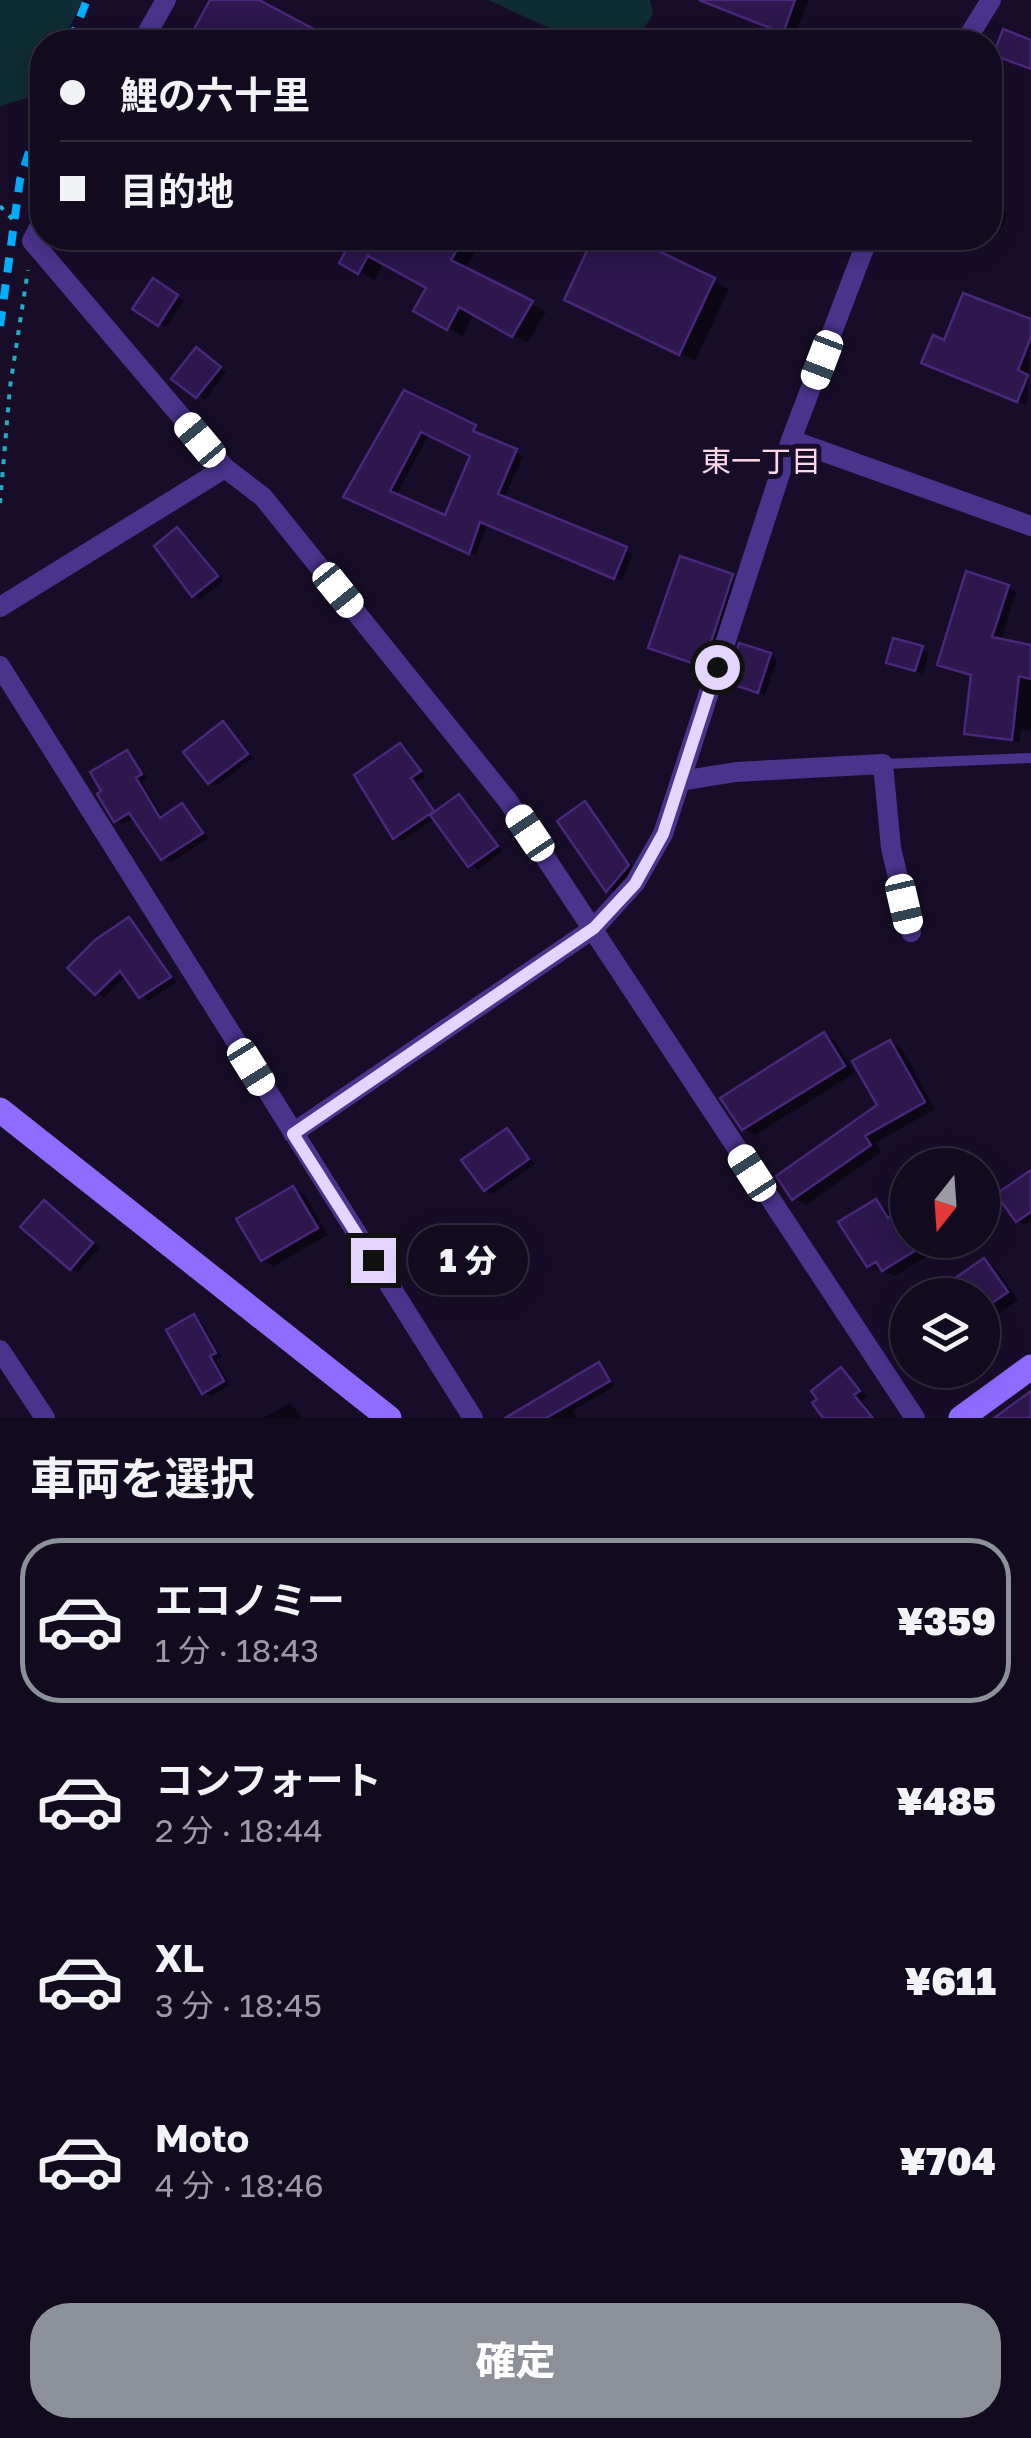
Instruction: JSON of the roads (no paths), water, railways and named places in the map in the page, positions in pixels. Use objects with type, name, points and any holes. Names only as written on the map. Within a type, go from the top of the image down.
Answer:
[{"type":"street","points":[[149,30],[166,0]]},
{"type":"street","points":[[972,30],[991,0]]},
{"type":"street","points":[[51,250],[224,468],[263,497],[508,801],[915,1418]]},
{"type":"street","points":[[293,1134],[594,928],[635,884],[663,834],[791,440],[863,250]]},
{"type":"street","points":[[791,440],[1031,526]]},
{"type":"street","points":[[0,607],[224,468]]},
{"type":"street","points":[[0,666],[473,1418]]},
{"type":"street","points":[[680,780],[736,772],[883,764],[891,848],[911,932]]},
{"type":"street","points":[[0,1110],[390,1418]]},
{"type":"street","points":[[0,1350],[45,1418]]},
{"type":"street","points":[[961,1418],[1031,1366]]},
{"type":"lane","points":[[883,764],[1031,758]]},
{"type":"railway","points":[[75,30],[87,0]]},
{"type":"railway","points":[[0,326],[20,180],[30,149]]},
{"type":"district","name":"東一丁目","points":[[761,462]]}]
